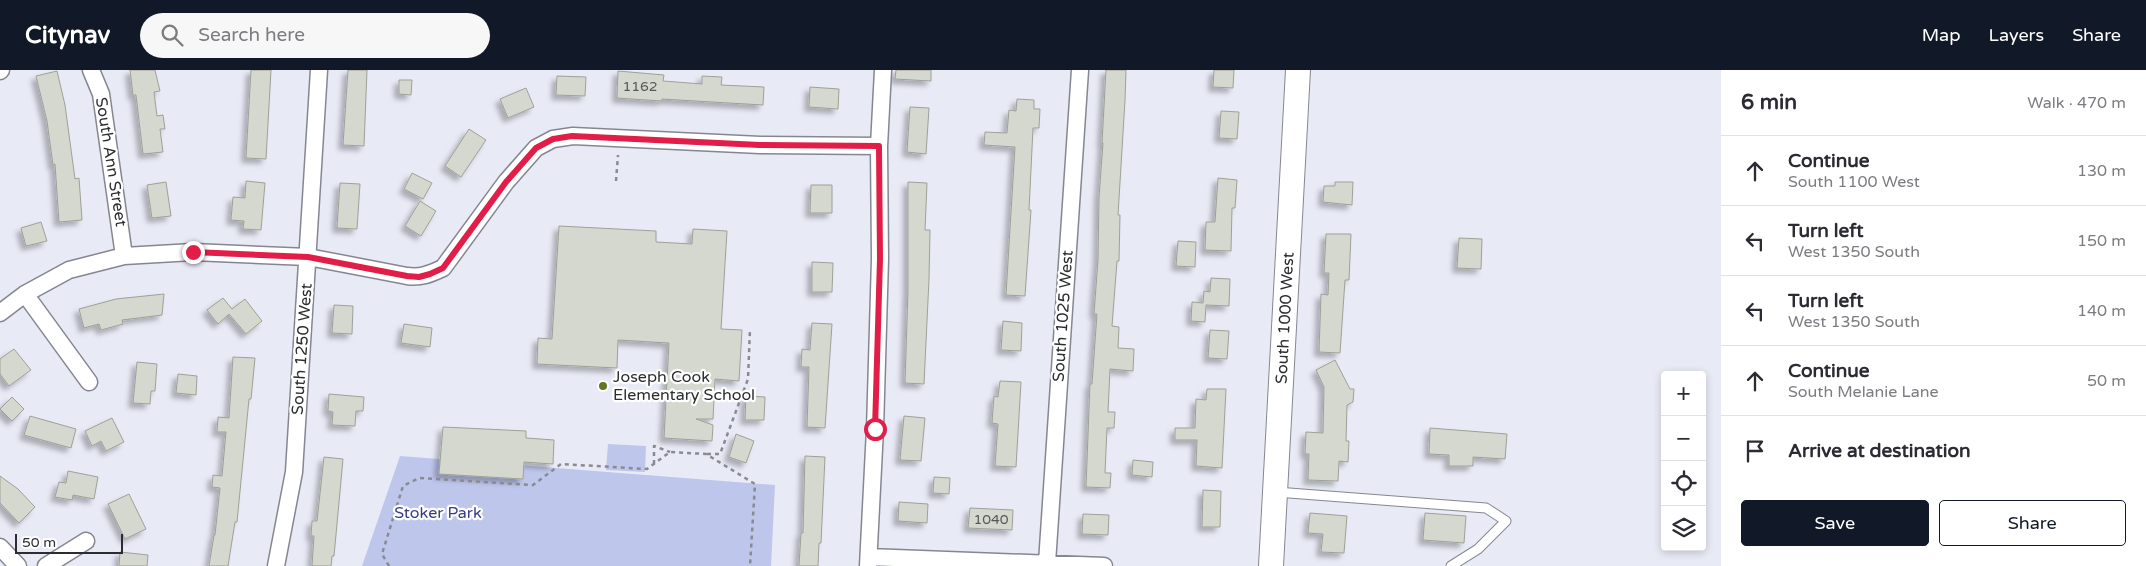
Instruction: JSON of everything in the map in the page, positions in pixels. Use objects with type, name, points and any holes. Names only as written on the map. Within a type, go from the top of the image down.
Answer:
[{"type":"main road","name":"South 1000 West","points":[[1271,566],[1298,70]]},
{"type":"street","name":"South Ann Street","points":[[92,70],[102,94],[124,256]]},
{"type":"street","name":"South 1250 West","points":[[276,566],[294,472],[319,70]]},
{"type":"street","points":[[883,70],[879,146],[880,259],[875,429],[868,561],[1047,563],[1104,566]]},
{"type":"street","name":"South 1025 West","points":[[1047,563],[1080,70]]},
{"type":"street","points":[[0,313],[25,294],[69,270],[124,256],[193,252],[308,257],[407,276],[419,277],[430,274],[443,268],[506,182],[536,148],[553,139],[572,136],[760,145],[879,146]]},
{"type":"street","points":[[25,294],[89,382]]},
{"type":"street","points":[[46,566],[86,541]]},
{"type":"street","points":[[0,547],[18,566]]},
{"type":"lane","points":[[1276,492],[1486,508],[1506,521],[1478,549],[1452,566]]},
{"type":"path","points":[[616,181],[618,155]]},
{"type":"path","points":[[654,464],[654,446],[670,452],[720,454],[748,379],[750,329]]},
{"type":"path","points":[[389,566],[382,554],[403,486],[419,478],[533,485],[562,464],[647,469],[670,452]]},
{"type":"path","points":[[706,454],[755,484],[750,566]]},
{"type":"green space","points":[[608,444],[646,446],[645,472],[606,470]]},
{"type":"green space","name":"Stoker Park","points":[[400,456],[775,485],[771,566],[362,566]]},
{"type":"building","points":[[130,70],[155,70],[160,91],[154,92],[157,116],[163,115],[165,129],[160,129],[163,152],[143,154],[136,95],[133,95]]},
{"type":"building","points":[[251,70],[271,70],[266,159],[246,158]]},
{"type":"building","points":[[348,70],[367,70],[364,146],[343,145]]},
{"type":"building","points":[[896,70],[931,70],[931,81],[895,79]]},
{"type":"building","points":[[1106,70],[1126,70],[1118,215],[1120,215],[1119,261],[1117,261],[1112,326],[1119,327],[1118,348],[1134,349],[1133,371],[1110,369],[1108,412],[1115,412],[1114,428],[1107,428],[1105,473],[1111,473],[1110,488],[1086,487],[1090,384],[1092,384],[1097,314],[1094,314]]},
{"type":"building","points":[[1214,70],[1234,70],[1233,88],[1213,87]]},
{"type":"building","points":[[57,71],[65,105],[75,179],[79,178],[82,220],[59,222],[55,164],[53,165],[47,121],[36,76]]},
{"type":"building","points":[[618,71],[664,75],[663,81],[702,84],[702,76],[722,77],[721,85],[764,87],[763,105],[617,98]]},
{"type":"building","points":[[557,76],[586,77],[585,96],[556,95]]},
{"type":"building","points":[[399,80],[412,80],[411,95],[399,94]]},
{"type":"building","points":[[810,87],[839,89],[838,109],[809,107]]},
{"type":"building","points":[[526,88],[534,107],[508,118],[500,99]]},
{"type":"building","points":[[1017,99],[1034,100],[1034,109],[1040,109],[1039,128],[1033,128],[1029,210],[1031,210],[1025,296],[1006,295],[1015,147],[984,145],[985,132],[1007,133],[1009,110],[1016,111]]},
{"type":"building","points":[[910,107],[929,108],[926,154],[907,152]]},
{"type":"building","points":[[1221,111],[1239,112],[1237,139],[1219,138]]},
{"type":"building","points":[[469,129],[486,140],[461,177],[445,166]]},
{"type":"building","points":[[412,173],[432,183],[423,199],[404,189]]},
{"type":"building","points":[[1218,178],[1237,180],[1235,208],[1232,208],[1231,251],[1205,250],[1206,222],[1215,222]]},
{"type":"building","points":[[246,181],[265,183],[261,230],[243,229],[244,221],[231,220],[233,197],[245,198]]},
{"type":"building","points":[[166,182],[171,216],[152,218],[147,185]]},
{"type":"building","points":[[908,182],[927,183],[925,230],[930,230],[924,384],[905,383],[908,291]]},
{"type":"building","points":[[1335,182],[1353,182],[1352,205],[1323,202],[1324,186],[1335,186]]},
{"type":"building","points":[[340,183],[360,184],[357,229],[337,228]]},
{"type":"building","points":[[811,185],[832,185],[832,213],[810,213]]},
{"type":"building","points":[[420,201],[436,211],[421,236],[405,226]]},
{"type":"building","points":[[41,222],[47,241],[26,246],[21,228]]},
{"type":"building","points":[[559,226],[656,231],[656,242],[692,244],[693,229],[727,231],[721,329],[742,330],[739,381],[715,379],[713,419],[696,419],[713,425],[712,441],[664,438],[669,343],[618,340],[617,368],[537,364],[538,338],[552,339]]},
{"type":"building","points":[[1326,234],[1351,234],[1349,280],[1345,280],[1340,353],[1319,352],[1321,294],[1328,295],[1329,273],[1324,273]]},
{"type":"building","points":[[1459,238],[1482,239],[1481,269],[1457,268]]},
{"type":"building","points":[[1178,241],[1196,242],[1195,267],[1176,266]]},
{"type":"building","points":[[812,262],[833,263],[832,292],[812,292]]},
{"type":"building","points":[[1211,278],[1230,279],[1229,306],[1206,305],[1205,322],[1191,321],[1192,302],[1203,303],[1204,291],[1210,292]]},
{"type":"building","points":[[164,294],[162,315],[122,320],[123,324],[101,330],[99,324],[84,328],[79,309],[116,299]]},
{"type":"building","points":[[223,298],[232,309],[245,299],[262,321],[246,334],[229,314],[218,324],[207,310]]},
{"type":"building","points":[[334,305],[353,306],[352,334],[332,333]]},
{"type":"building","points":[[1003,321],[1022,323],[1021,351],[1001,350]]},
{"type":"building","points":[[812,323],[832,324],[825,428],[807,427],[809,367],[801,367],[802,349],[810,350]]},
{"type":"building","points":[[404,324],[432,328],[430,347],[401,343]]},
{"type":"building","points":[[1210,330],[1229,331],[1227,359],[1208,358]]},
{"type":"building","points":[[14,349],[31,370],[9,386],[0,374],[0,359]]},
{"type":"building","points":[[233,357],[255,358],[237,522],[235,522],[228,566],[209,566],[215,535],[220,488],[212,487],[213,475],[222,476],[226,432],[217,432],[218,417],[229,418]]},
{"type":"building","points":[[1335,360],[1350,389],[1354,389],[1353,402],[1347,405],[1346,441],[1349,441],[1348,462],[1339,461],[1338,481],[1308,480],[1309,454],[1305,454],[1306,432],[1323,433],[1324,387],[1316,370]]},
{"type":"building","points":[[137,362],[157,364],[155,391],[151,391],[150,404],[133,403]]},
{"type":"building","points":[[178,374],[197,376],[196,395],[176,393]]},
{"type":"building","points":[[1000,381],[1021,382],[1016,467],[995,466],[998,424],[992,423],[994,396],[998,397]]},
{"type":"building","points":[[1207,389],[1226,389],[1222,468],[1196,466],[1197,440],[1175,440],[1175,428],[1195,428],[1196,399],[1206,400]]},
{"type":"building","points":[[329,394],[364,397],[363,411],[356,411],[355,426],[332,425],[333,412],[328,411]]},
{"type":"building","points":[[746,396],[765,397],[764,420],[745,420]]},
{"type":"building","points":[[12,397],[24,409],[12,421],[0,409]]},
{"type":"building","points":[[30,416],[76,429],[71,448],[24,435]]},
{"type":"building","points":[[904,416],[925,418],[921,461],[900,460]]},
{"type":"building","points":[[112,418],[124,442],[106,451],[101,441],[92,446],[85,431]]},
{"type":"building","points":[[443,427],[526,431],[526,438],[554,440],[553,464],[524,462],[523,479],[439,474]]},
{"type":"building","points":[[1430,428],[1507,434],[1505,459],[1473,457],[1473,466],[1449,466],[1449,455],[1429,454]]},
{"type":"building","points":[[736,434],[754,441],[746,463],[729,457]]},
{"type":"building","points":[[805,456],[825,457],[821,543],[819,543],[818,566],[799,566],[801,533],[803,533]]},
{"type":"building","points":[[324,457],[343,459],[334,556],[332,556],[331,566],[312,566],[314,536],[311,536],[312,521],[317,521]]},
{"type":"building","points":[[1133,460],[1153,462],[1152,477],[1132,475]]},
{"type":"building","points":[[68,471],[98,477],[94,499],[73,495],[72,500],[55,497],[59,482],[66,483]]},
{"type":"building","points":[[0,476],[18,489],[35,507],[19,523],[0,503]]},
{"type":"building","points":[[934,477],[950,478],[949,494],[933,493]]},
{"type":"building","points":[[1203,490],[1221,491],[1220,527],[1202,527]]},
{"type":"building","points":[[129,494],[146,529],[125,539],[108,504]]},
{"type":"building","points":[[899,502],[928,504],[927,523],[898,521]]},
{"type":"building","points":[[970,508],[1013,510],[1012,530],[968,528]]},
{"type":"building","points":[[1310,513],[1347,516],[1344,553],[1321,552],[1323,534],[1308,533]]},
{"type":"building","points":[[1425,513],[1466,516],[1464,543],[1423,540]]},
{"type":"building","points":[[1083,514],[1109,515],[1108,535],[1082,534]]},
{"type":"building","points":[[120,552],[148,555],[147,566],[119,566]]},
{"type":"place","name":"Joseph Cook Elementary School","points":[[603,386]]},
{"type":"route","points":[[193,252],[308,257],[419,277],[443,268],[506,182],[536,148],[553,139],[572,136],[592,136],[760,145],[879,146],[880,259],[875,429]]}]
